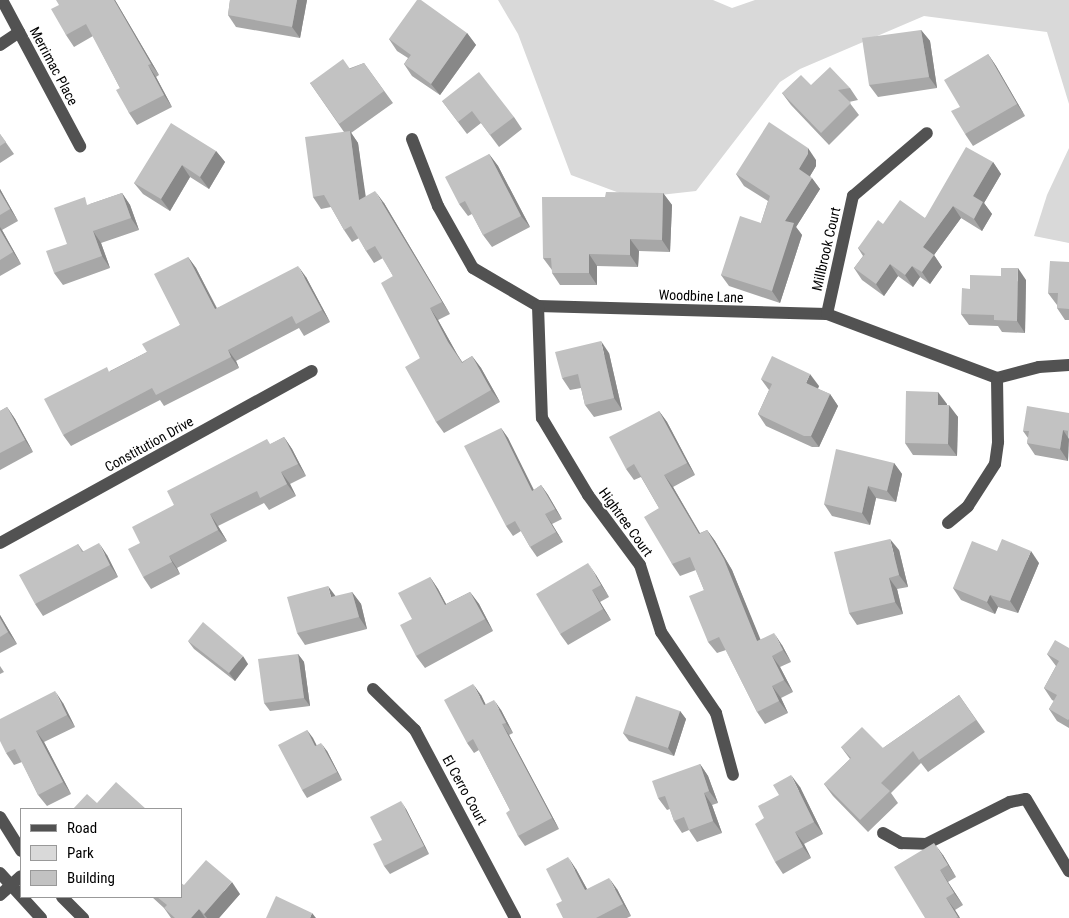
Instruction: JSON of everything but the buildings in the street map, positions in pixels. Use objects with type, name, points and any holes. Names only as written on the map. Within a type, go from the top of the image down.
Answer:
[{"type":"street","name":"Merrimac Place","points":[[2,0],[80,146]]},
{"type":"street","points":[[0,45],[19,32]]},
{"type":"street","name":"Millbrook Court","points":[[827,314],[853,196],[927,134]]},
{"type":"street","name":"Woodbine Lane","points":[[412,139],[438,206],[473,268],[538,306],[827,314],[997,378]]},
{"type":"street","name":"Hightree Court","points":[[538,306],[542,418],[588,496],[640,565],[661,632],[716,713],[733,775]]},
{"type":"street","points":[[948,523],[968,506],[994,464],[998,442],[997,378],[1039,367],[1069,365]]},
{"type":"street","name":"Constitution Drive","points":[[0,543],[312,371]]},
{"type":"street","name":"El Cerro Court","points":[[372,689],[415,730],[515,918]]},
{"type":"street","points":[[883,834],[901,843],[926,844],[1010,802],[1026,798],[1069,871]]},
{"type":"street","points":[[0,818],[20,849]]},
{"type":"street","points":[[0,873],[20,896]]},
{"type":"street","points":[[0,896],[20,877]]},
{"type":"street","points":[[22,898],[41,918]]},
{"type":"street","points":[[63,898],[83,918]]},
{"type":"green space","points":[[498,0],[713,0],[732,8],[755,0],[1069,0],[1069,104],[1047,32],[924,16],[800,69],[780,82],[696,191],[633,198],[571,175],[518,34]]},
{"type":"green space","points":[[1069,148],[1069,243],[1034,236],[1047,195]]}]
